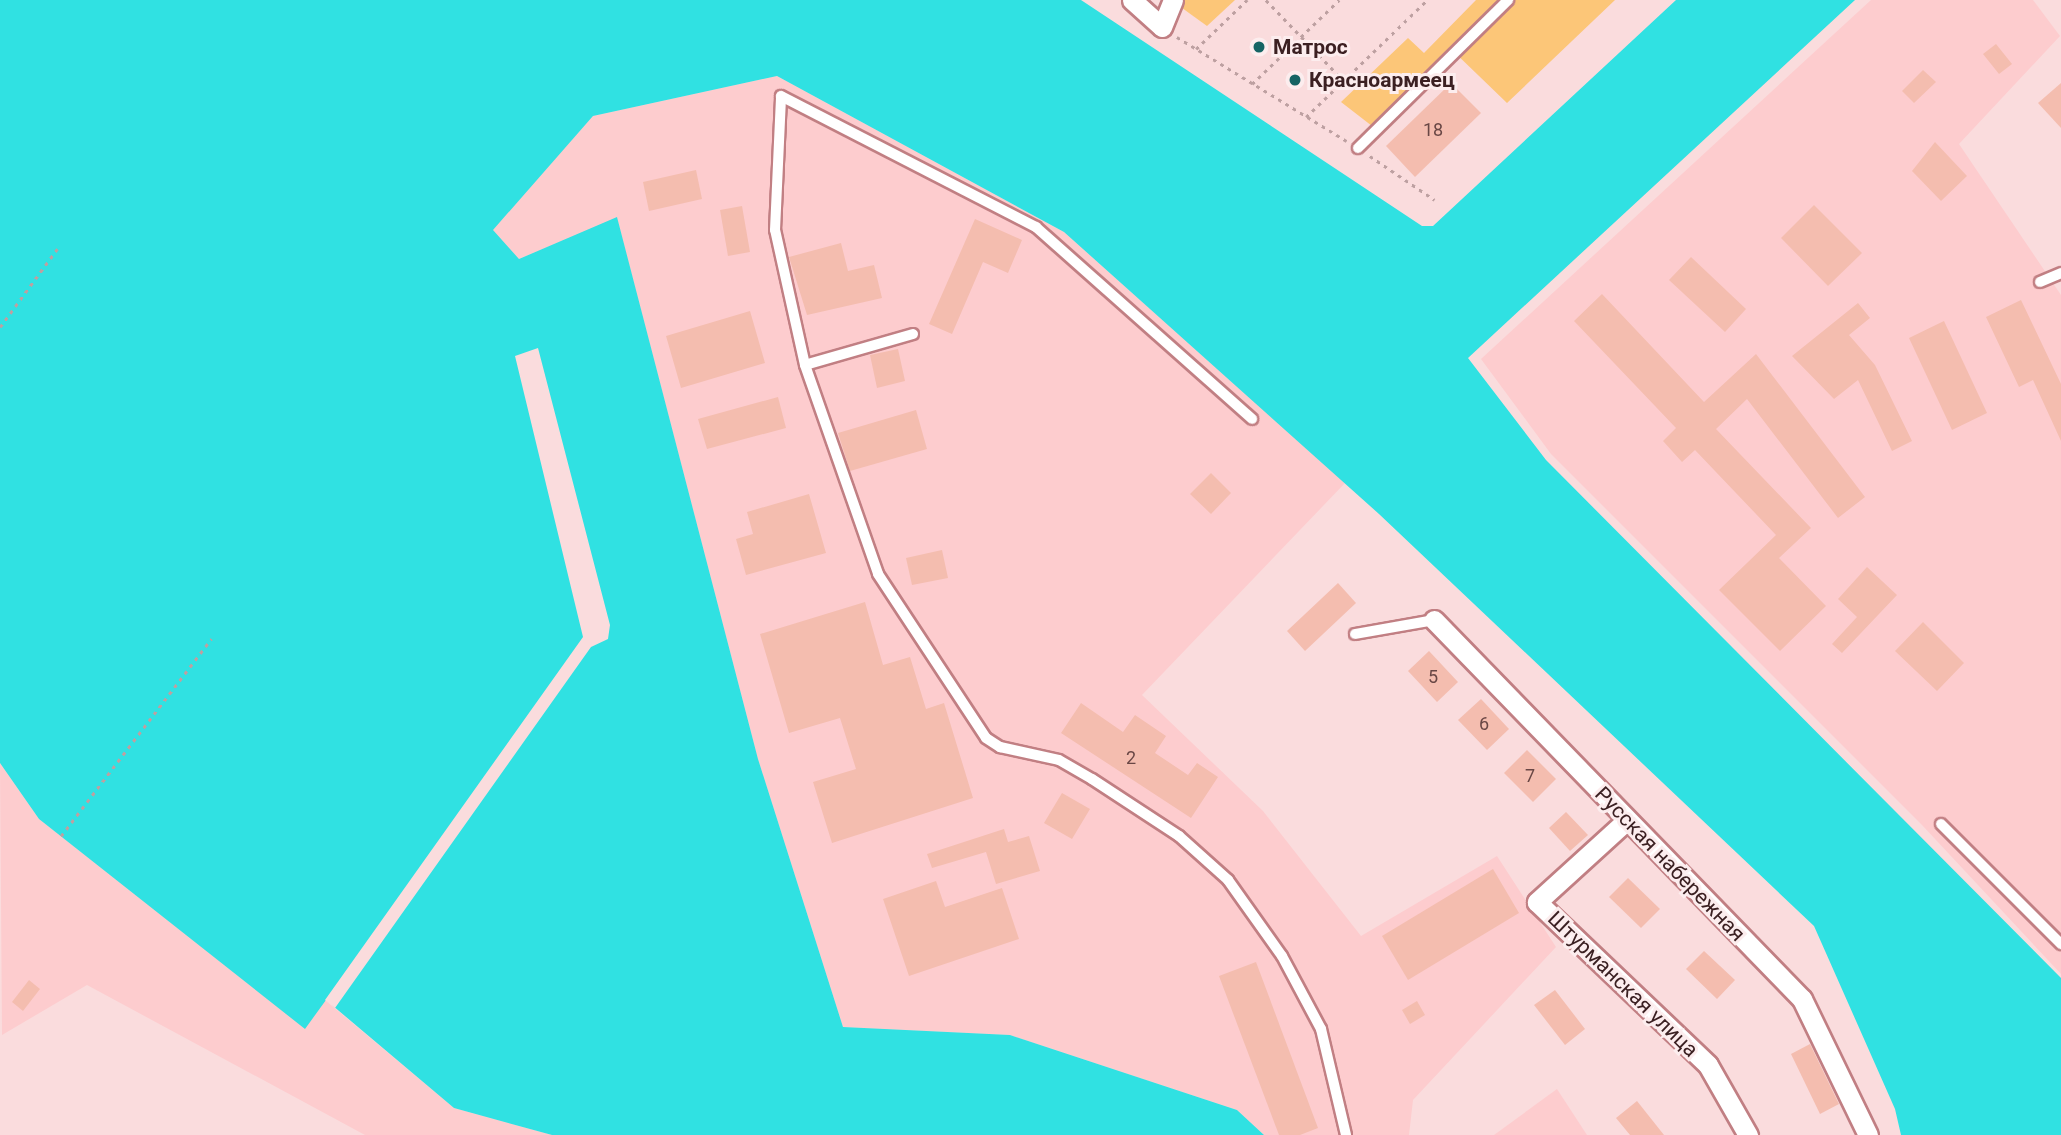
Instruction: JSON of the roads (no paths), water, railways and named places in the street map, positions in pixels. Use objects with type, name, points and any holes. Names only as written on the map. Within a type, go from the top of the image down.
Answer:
[{"type":"street","points":[[1132,0],[1162,27],[1173,0]]},
{"type":"street","name":"Русская набережная","points":[[1434,620],[1802,999],[1868,1135]]},
{"type":"street","name":"Штурманская улица","points":[[1627,820],[1537,902],[1707,1065],[1748,1135]]},
{"type":"lane","points":[[1359,148],[1508,0]]},
{"type":"lane","points":[[1252,419],[1036,228],[781,96],[775,230],[805,365],[878,574],[969,714],[1000,747],[1059,760],[1092,779],[1179,836],[1227,880],[1282,956],[1321,1030],[1346,1135]]},
{"type":"lane","points":[[2040,282],[2061,273]]},
{"type":"lane","points":[[805,365],[914,334]]},
{"type":"lane","points":[[1355,634],[1434,620]]},
{"type":"lane","points":[[1941,824],[2061,944]]},
{"type":"water","points":[[0,0],[1081,0],[1422,226],[1433,226],[1676,0],[1855,0],[1468,358],[1546,460],[2061,978],[2061,1135],[1901,1135],[1895,1109],[1814,926],[1379,514],[1064,232],[777,76],[593,116],[493,230],[519,259],[617,217],[758,759],[843,1027],[1010,1035],[1237,1110],[1264,1135],[552,1135],[454,1108],[326,1000],[305,1029],[39,819],[0,763]]},
{"type":"place","name":"Матрос","points":[[1259,47]]},
{"type":"place","name":"Красноармеец","points":[[1295,80]]}]
